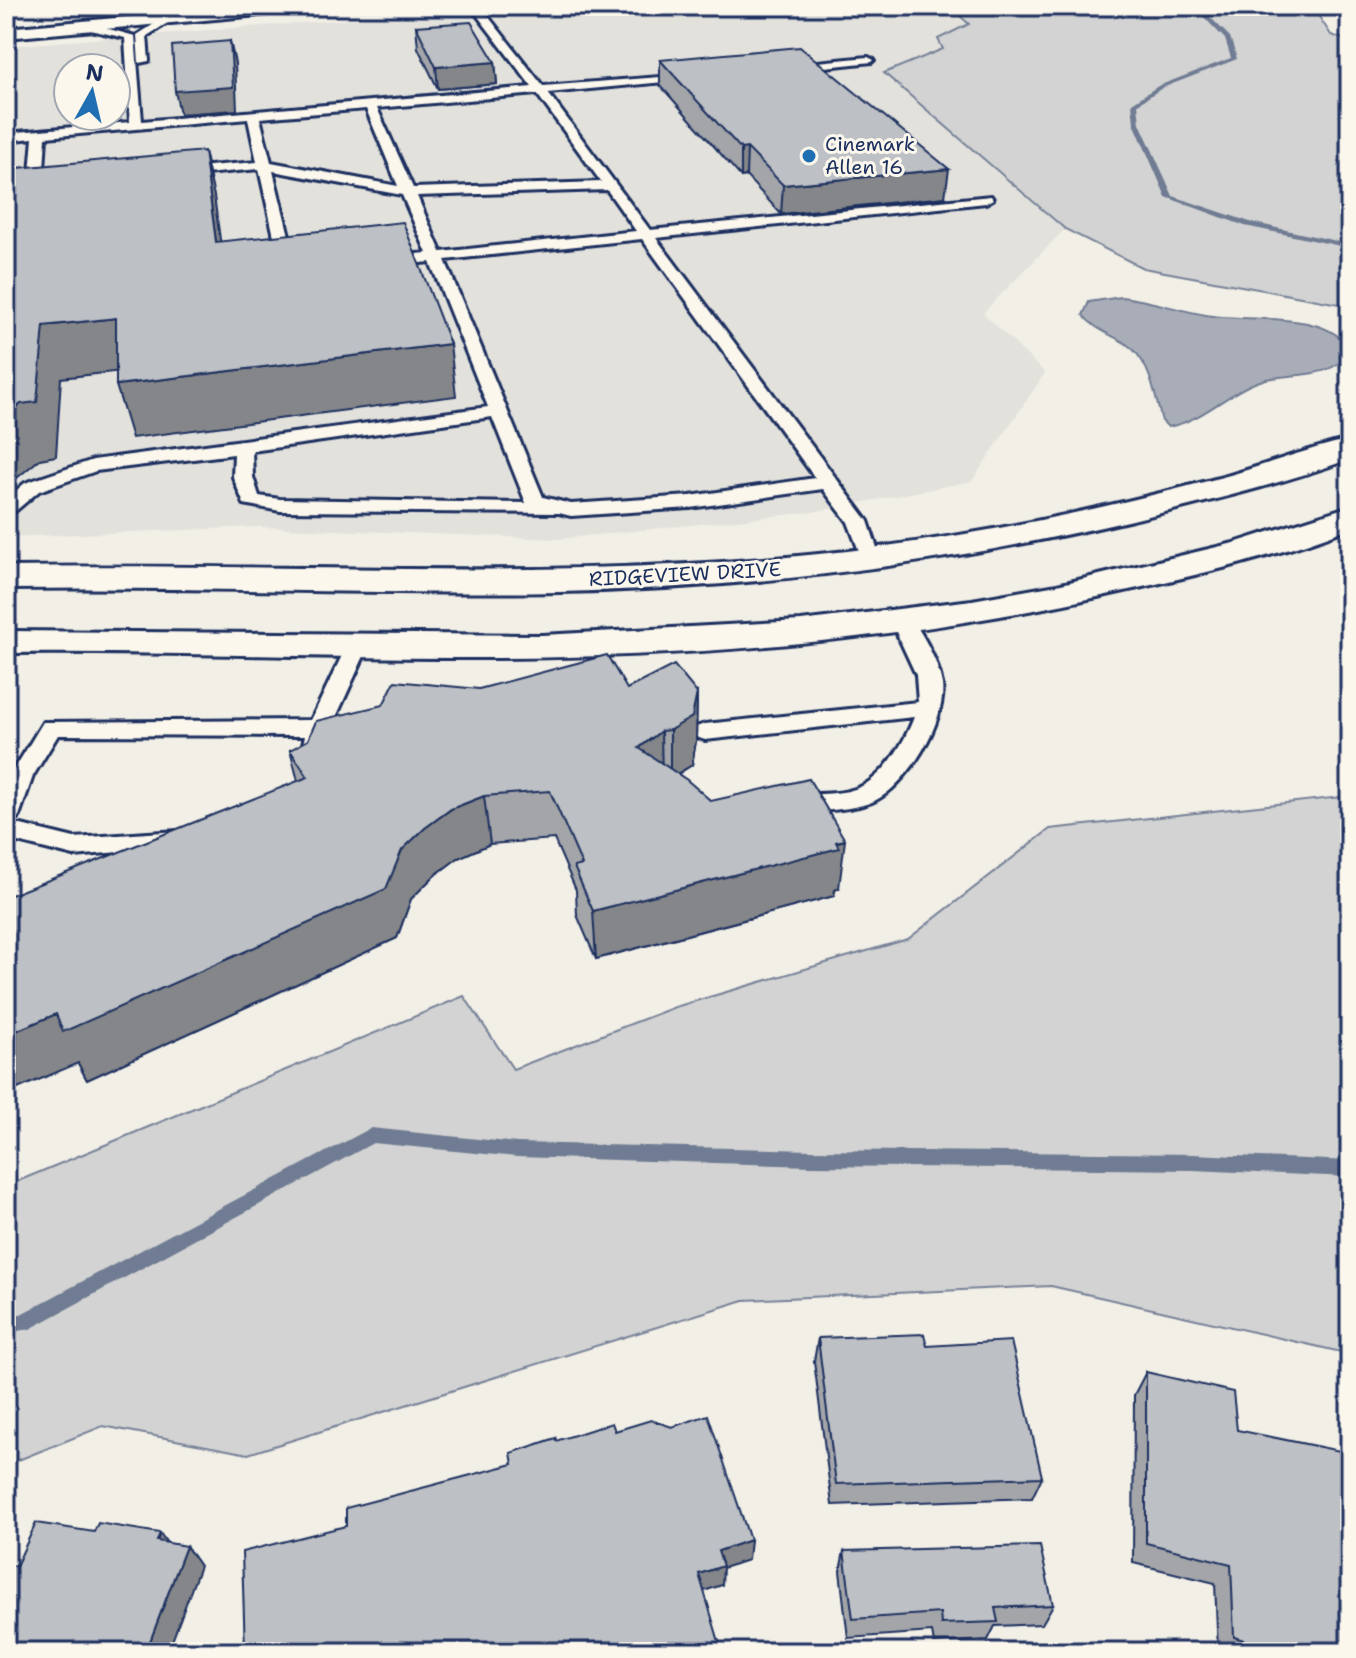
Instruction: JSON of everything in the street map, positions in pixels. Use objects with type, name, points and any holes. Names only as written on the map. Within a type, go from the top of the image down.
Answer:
[{"type":"main road","points":[[6,33],[303,6]]},
{"type":"main road","name":"RIDGEVIEW DRIVE","points":[[6,578],[202,575],[557,581],[731,573],[871,560],[1072,525],[1147,508],[1305,465],[1350,448]]},
{"type":"main road","points":[[6,642],[632,644],[752,637],[1003,607],[1089,590],[1273,544],[1350,516]]},
{"type":"main road","points":[[871,560],[902,621]]},
{"type":"lane","points":[[475,6],[542,90],[644,235],[858,521],[871,560]]},
{"type":"lane","points":[[142,125],[142,35],[169,19]]},
{"type":"lane","points":[[86,26],[130,36],[142,125]]},
{"type":"lane","points":[[773,69],[868,60]]},
{"type":"lane","points":[[6,137],[711,74]]},
{"type":"lane","points":[[370,105],[436,257],[535,501],[571,510]]},
{"type":"lane","points":[[253,116],[290,272],[305,271]]},
{"type":"lane","points":[[20,186],[43,184],[40,134]]},
{"type":"lane","points":[[151,174],[264,165],[408,192],[459,193],[610,186]]},
{"type":"lane","points":[[369,264],[986,199]]},
{"type":"lane","points":[[6,509],[32,487],[93,466],[499,411]]},
{"type":"lane","points":[[243,447],[243,477],[251,500],[280,505],[571,510],[690,502],[828,482]]},
{"type":"lane","points":[[754,808],[865,795],[896,772],[929,708],[930,682],[902,621]]},
{"type":"lane","points":[[306,780],[319,728],[358,645]]},
{"type":"lane","points":[[705,732],[929,708]]},
{"type":"lane","points":[[6,816],[21,776],[51,727],[319,728]]},
{"type":"lane","points":[[6,830],[74,847],[209,838]]},
{"type":"shaded area","points":[[517,6],[938,6],[959,15],[969,24],[938,39],[944,49],[884,73],[1065,229],[983,313],[1045,373],[972,481],[813,512],[557,539],[260,527],[6,537],[6,46]]},
{"type":"shaded area","points":[[938,6],[1341,6],[1316,12],[1331,35],[1350,41],[1350,306],[1143,268],[1065,229],[884,73],[943,49],[938,39],[969,24],[959,15]]},
{"type":"shaded area","points":[[1121,297],[1206,315],[1307,323],[1326,329],[1340,338],[1349,352],[1332,367],[1309,374],[1263,380],[1193,419],[1168,427],[1162,421],[1150,378],[1141,359],[1125,343],[1097,328],[1083,315],[1089,302]]},
{"type":"shaded area","points":[[1350,796],[1350,1354],[1051,1286],[744,1300],[248,1454],[103,1426],[6,1465],[6,1186],[464,996],[513,1069],[675,1007],[908,939],[1050,829]]},
{"type":"building","points":[[471,22],[495,62],[436,67],[416,26]]},
{"type":"building","points":[[230,41],[233,87],[175,91],[172,46]]},
{"type":"building","name":"Cinemark Allen 16","points":[[800,47],[949,169],[783,185],[747,148],[741,149],[660,60]]},
{"type":"building","points":[[204,151],[216,242],[403,222],[450,344],[116,385],[116,318],[44,326],[37,402],[21,404],[6,416],[6,169]]},
{"type":"building","points":[[607,655],[627,689],[674,665],[697,693],[692,717],[670,730],[661,731],[639,748],[687,780],[711,801],[809,779],[845,840],[836,842],[839,848],[593,911],[574,867],[582,865],[550,791],[484,796],[451,809],[425,828],[402,850],[386,889],[63,1032],[56,1014],[6,1035],[6,897],[308,777],[290,750],[308,740],[316,721],[383,705],[395,681],[479,689]]},
{"type":"building","points":[[924,1334],[927,1346],[1011,1341],[1042,1477],[836,1484],[818,1338]]},
{"type":"building","points":[[1146,1372],[1233,1392],[1237,1430],[1350,1453],[1350,1652],[1265,1652],[1264,1646],[1234,1637],[1231,1564],[1146,1543]]},
{"type":"building","points":[[708,1415],[750,1540],[718,1551],[723,1566],[699,1574],[722,1652],[245,1652],[242,1552],[346,1526],[346,1508],[513,1464],[511,1453],[556,1438],[556,1441],[612,1423],[615,1431],[651,1420],[672,1427]]},
{"type":"building","points":[[36,1523],[94,1532],[98,1523],[160,1533],[157,1541],[186,1546],[146,1652],[6,1652],[6,1564],[16,1566]]},
{"type":"building","points":[[1040,1546],[1053,1605],[995,1608],[998,1622],[941,1624],[940,1613],[853,1619],[844,1551]]},
{"type":"waterway","points":[[1196,6],[1228,38],[1234,59],[1160,87],[1135,103],[1137,123],[1170,197],[1248,224],[1350,246]]},
{"type":"waterway","points":[[6,1324],[23,1323],[371,1135],[517,1150],[812,1158],[1193,1162],[1350,1169]]},
{"type":"place","name":"Cinemark Allen 16","points":[[809,156]]}]
